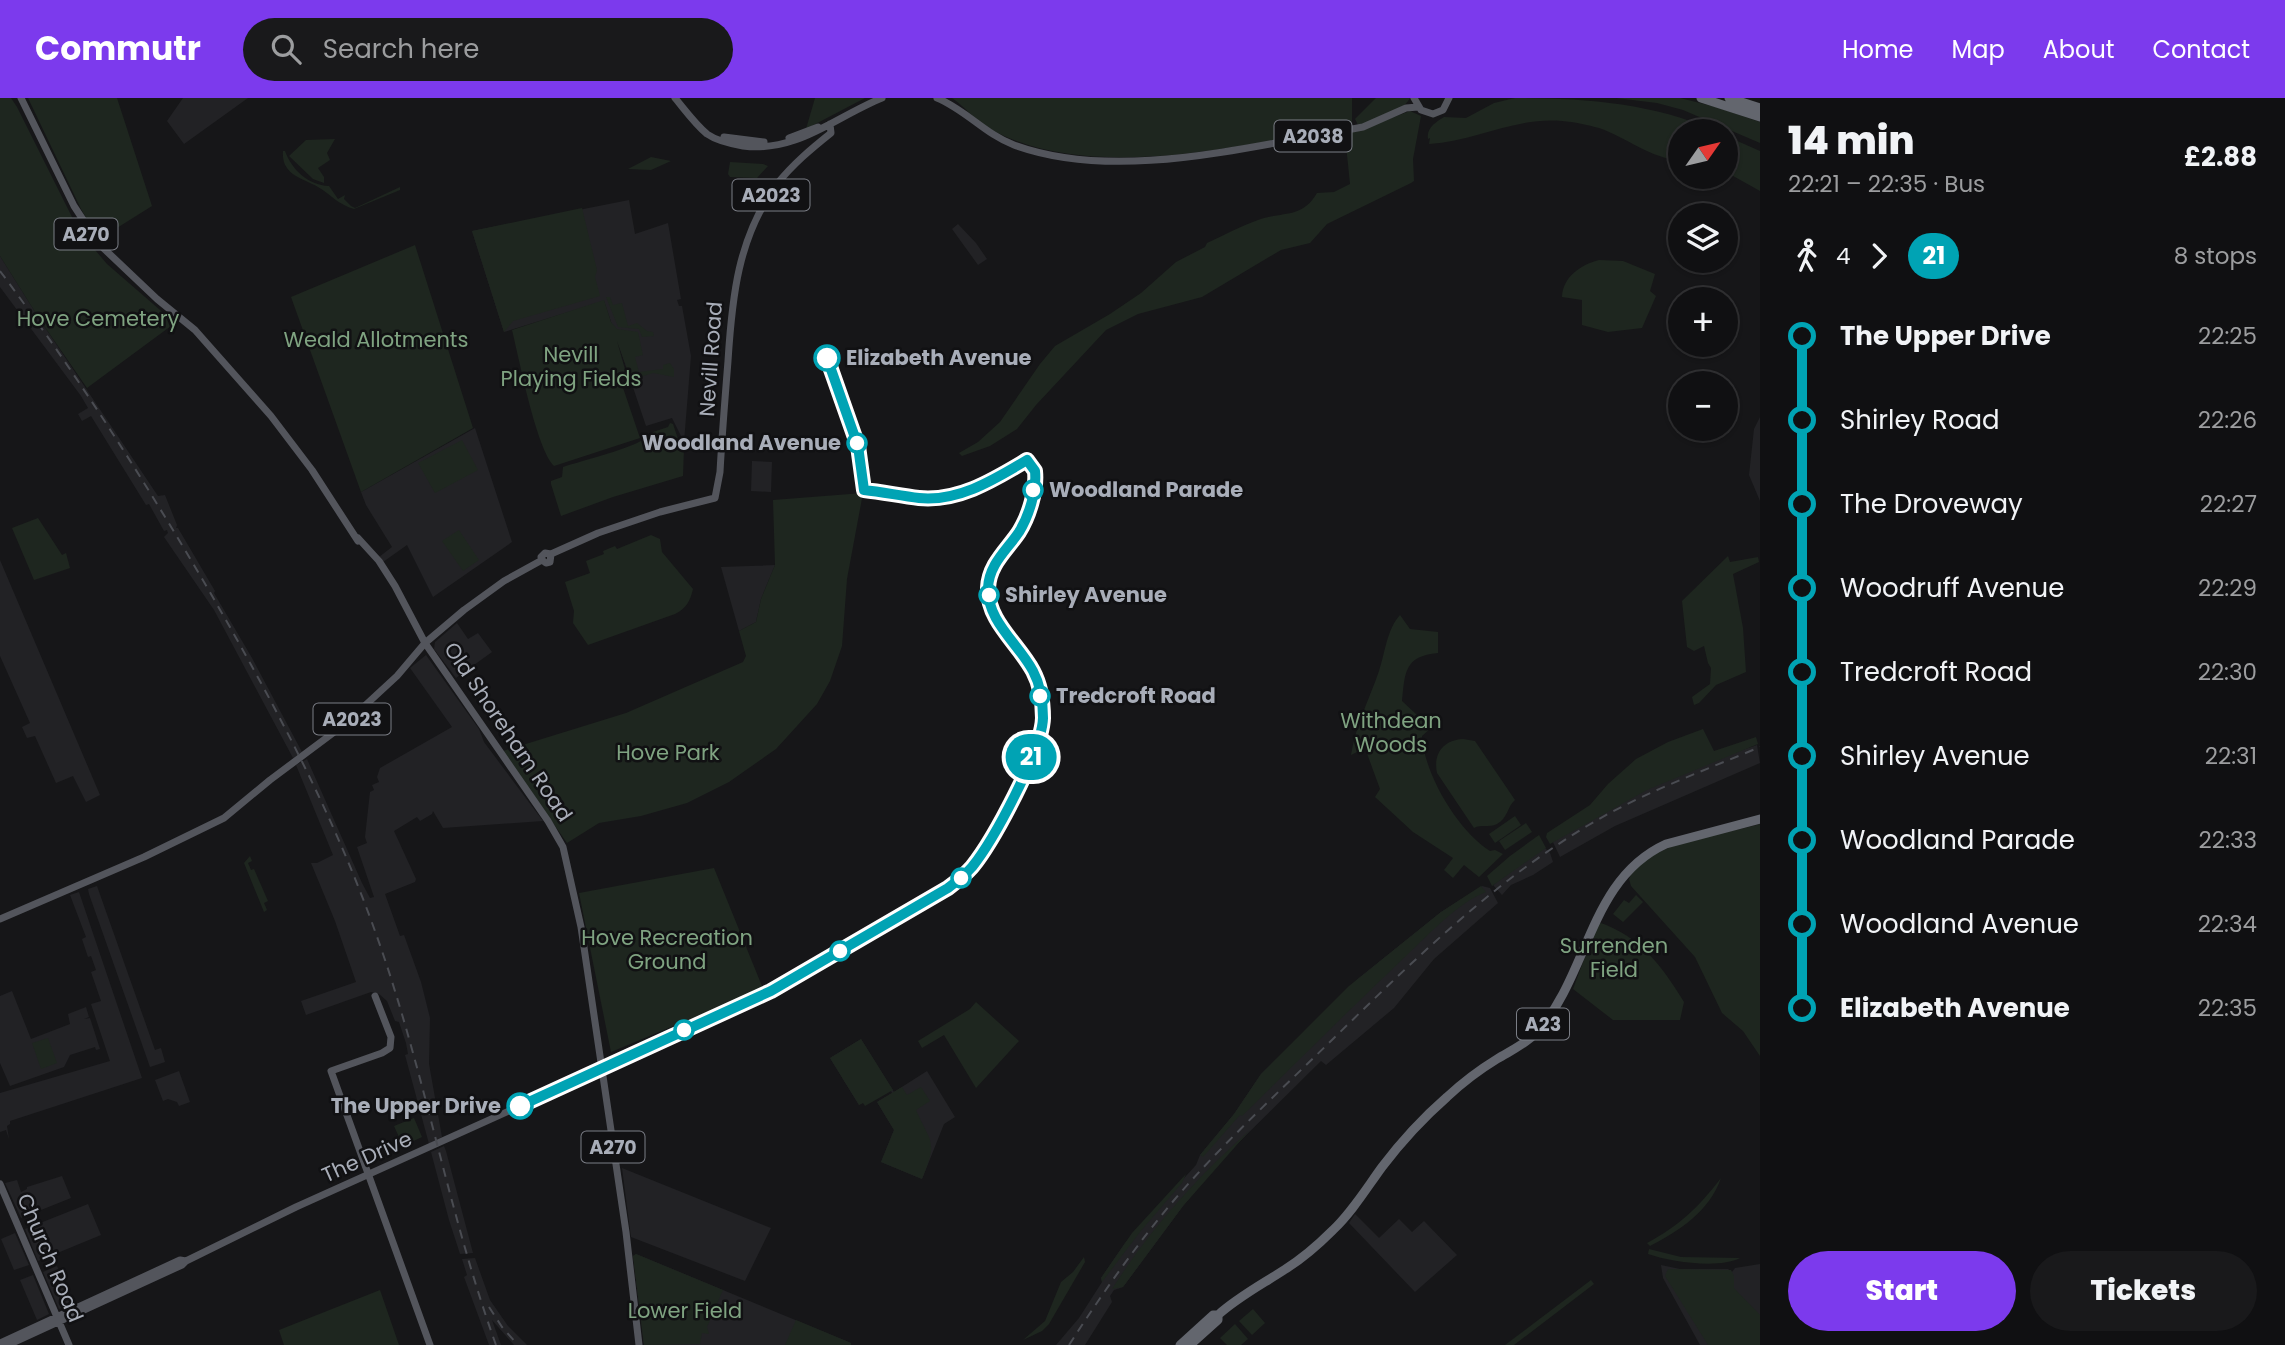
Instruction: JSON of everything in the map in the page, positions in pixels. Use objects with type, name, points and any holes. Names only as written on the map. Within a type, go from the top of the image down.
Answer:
[{"type":"highway","points":[[1701,98],[1760,117]]},
{"type":"highway","points":[[1729,98],[1760,108]]},
{"type":"highway","name":"A23","points":[[1180,1345],[1213,1315],[1218,1315],[1304,1256],[1348,1214],[1386,1163],[1433,1110],[1470,1078],[1536,1034],[1568,984],[1591,928],[1606,901],[1636,864],[1666,844],[1760,819]]},
{"type":"highway","name":"A23","points":[[1190,1345],[1217,1320],[1218,1315]]},
{"type":"main road","name":"Old Shoreham Road","points":[[16,98],[77,220],[91,240],[141,291],[199,337]]},
{"type":"main road","name":"Old Shoreham Road","points":[[21,98],[74,206],[93,237],[111,257],[195,330],[294,443],[362,547],[395,586],[425,643],[563,846],[578,908],[626,1234],[639,1345]]},
{"type":"main road","points":[[676,98],[714,136],[763,144],[827,125],[882,98]]},
{"type":"main road","name":"A2038","points":[[937,98],[957,108],[989,134],[1016,146],[1066,157],[1107,162],[1174,159],[1354,129],[1375,123],[1406,108],[1418,107]]},
{"type":"main road","points":[[1414,98],[1418,107],[1428,113],[1437,113],[1446,106],[1449,98]]},
{"type":"main road","name":"A2038","points":[[1406,108],[1414,98]]},
{"type":"main road","name":"Nevill Road","points":[[425,643],[504,581],[542,560],[544,553],[551,554],[598,533],[703,500],[717,489],[733,294],[743,251],[758,214],[775,187],[800,158],[831,133],[827,125]]},
{"type":"main road","name":"A2023","points":[[0,919],[126,865],[224,818],[360,711],[397,676],[425,643]]},
{"type":"main road","points":[[375,996],[392,1045],[382,1053],[331,1071],[430,1345]]},
{"type":"main road","name":"The Drive","points":[[57,1319],[180,1260],[186,1261],[602,1069]]},
{"type":"main road","name":"Church Road","points":[[0,1184],[69,1345]]},
{"type":"main road","name":"The Drive","points":[[57,1319],[72,1316],[88,1305]]},
{"type":"main road","points":[[29,1333],[41,1323],[57,1319]]},
{"type":"main road","points":[[0,1343],[57,1319]]},
{"type":"main road","points":[[8,1345],[19,1337]]},
{"type":"shaded area","points":[[183,98],[248,98],[184,144],[167,121]]},
{"type":"shaded area","points":[[629,200],[635,234],[668,223],[681,299],[677,300],[679,306],[682,306],[691,356],[684,442],[672,418],[646,426],[604,301],[504,332],[472,231]]},
{"type":"shaded area","points":[[958,224],[987,259],[978,265],[952,229]]},
{"type":"shaded area","points":[[0,256],[158,496],[165,495],[176,528],[215,591],[302,752],[293,758],[214,610],[164,537],[168,533],[167,530],[164,531],[149,504],[146,505],[91,416],[82,421],[78,414],[88,408],[81,396],[0,287]]},
{"type":"shaded area","points":[[1760,417],[1760,501],[1749,475],[1754,429]]},
{"type":"shaded area","points":[[475,428],[512,542],[433,597],[407,545],[383,562],[379,557],[392,547],[361,492]]},
{"type":"shaded area","points":[[752,461],[772,462],[771,492],[751,491]]},
{"type":"shaded area","points":[[0,560],[100,795],[86,802],[73,776],[56,783],[35,736],[27,738],[22,727],[30,723],[0,656]]},
{"type":"shaded area","points":[[775,565],[761,599],[756,622],[739,631],[721,567]]},
{"type":"shaded area","points":[[457,623],[468,639],[478,633],[492,652],[456,678],[434,649],[435,642]]},
{"type":"shaded area","points":[[426,655],[479,729],[484,742],[543,821],[443,828],[433,811],[420,821],[417,817],[394,831],[416,879],[415,882],[385,894],[400,936],[404,935],[421,982],[430,1018],[429,1064],[442,1137],[429,1144],[405,1055],[408,1054],[406,1043],[399,1022],[395,1021],[387,1001],[379,994],[371,992],[306,1015],[301,1001],[356,982],[311,863],[333,855],[296,765],[307,759],[362,883],[370,898],[374,897],[357,847],[367,843],[365,837],[370,792],[374,790],[372,785],[379,782],[377,777],[380,768],[452,727],[410,668]]},
{"type":"shaded area","points":[[1757,745],[1760,763],[1615,826],[1560,857],[1552,840],[1644,783]]},
{"type":"shaded area","points":[[1544,847],[1553,862],[1511,885],[1502,895],[1493,885]]},
{"type":"shaded area","points":[[97,886],[155,1050],[161,1048],[165,1062],[150,1067],[89,894],[88,889]]},
{"type":"shaded area","points":[[1482,886],[1490,888],[1498,903],[1434,959],[1394,1008],[1326,1065],[1321,1061],[1225,1156],[1183,1206],[1123,1287],[1114,1290],[1110,1296],[1112,1302],[1085,1345],[1056,1345],[1079,1318],[1102,1282],[1101,1278],[1125,1243],[1196,1165],[1200,1155],[1234,1114],[1261,1074],[1359,978],[1441,912]]},
{"type":"shaded area","points":[[79,892],[142,1078],[10,1121],[7,1126],[9,1139],[6,1130],[0,1132],[0,1093],[110,1061],[91,1004],[101,1001],[91,972],[96,970],[91,956],[88,957],[82,939],[86,937],[70,895]]},
{"type":"shaded area","points":[[12,991],[31,1039],[70,1024],[68,1014],[86,1007],[89,1017],[84,1019],[90,1018],[100,1049],[96,1050],[95,1047],[70,1055],[64,1067],[10,1086],[0,1063],[0,996]]},
{"type":"shaded area","points":[[861,1039],[894,1092],[927,1071],[955,1117],[944,1124],[922,1179],[881,1162],[894,1130],[877,1102],[892,1093],[889,1087],[859,1105],[830,1058]]},
{"type":"shaded area","points":[[179,1071],[190,1102],[179,1106],[177,1102],[168,1099],[163,1101],[155,1080]]},
{"type":"shaded area","points":[[444,1146],[473,1253],[460,1254],[449,1220],[431,1152]]},
{"type":"shaded area","points":[[622,1168],[771,1228],[745,1281],[631,1237]]},
{"type":"shaded area","points":[[62,1176],[71,1198],[21,1218],[5,1183],[17,1180],[21,1192],[27,1187]]},
{"type":"shaded area","points":[[88,1204],[101,1235],[38,1261],[25,1229]]},
{"type":"shaded area","points":[[1355,1214],[1379,1238],[1399,1219],[1412,1232],[1424,1221],[1457,1255],[1415,1292],[1349,1223]]},
{"type":"shaded area","points":[[15,1233],[29,1265],[14,1270],[1,1239]]},
{"type":"shaded area","points":[[636,1254],[851,1345],[644,1345],[633,1256]]},
{"type":"shaded area","points":[[475,1258],[490,1300],[508,1326],[527,1345],[514,1345],[492,1320],[501,1345],[489,1345],[464,1277],[467,1275],[462,1259]]},
{"type":"shaded area","points":[[1760,1264],[1760,1345],[1700,1345],[1663,1278],[1661,1265],[1680,1269],[1728,1269],[1732,1272],[1735,1268]]},
{"type":"shaded area","points":[[57,1266],[74,1303],[59,1309],[43,1272]]},
{"type":"shaded area","points":[[33,1275],[49,1314],[37,1320],[20,1280]]},
{"type":"green space","name":"Hove Cemetery","points":[[0,98],[11,98],[17,107],[79,231],[107,264],[175,323],[87,388],[0,256]]},
{"type":"green space","points":[[28,98],[117,98],[152,206],[101,238],[81,209]]},
{"type":"green space","points":[[815,98],[865,98],[806,129]]},
{"type":"green space","points":[[952,98],[1352,98],[1352,126],[1216,150],[1121,157],[1074,155],[1030,146],[990,129]]},
{"type":"green space","points":[[1376,98],[1410,98],[1394,112],[1358,125],[1355,119]]},
{"type":"green space","points":[[1515,98],[1592,101],[1643,108],[1683,119],[1668,119],[1668,159],[1599,128],[1562,121],[1528,122],[1463,139],[1429,144],[1430,129],[1444,117],[1466,118],[1494,103]]},
{"type":"green space","points":[[1616,98],[1680,98],[1716,107],[1760,122],[1760,143],[1738,134],[1738,119],[1704,119],[1657,103]]},
{"type":"green space","points":[[1410,111],[1421,116],[1413,159],[1414,181],[1327,224],[1310,243],[1281,250],[1202,297],[1138,314],[1106,330],[1017,429],[990,446],[962,456],[959,453],[978,442],[1000,422],[1055,346],[1141,293],[1176,262],[1205,247],[1207,243],[1258,220],[1298,211],[1317,193],[1334,192],[1350,184],[1345,135]]},
{"type":"green space","points":[[335,139],[327,153],[330,160],[318,168],[324,177],[324,183],[313,179],[289,156],[306,140]]},
{"type":"green space","points":[[1738,141],[1760,151],[1760,191],[1738,179]]},
{"type":"green space","points":[[283,151],[302,175],[314,183],[329,186],[338,199],[345,195],[344,199],[355,208],[400,187],[400,190],[354,209],[289,171],[283,159]]},
{"type":"green space","points":[[651,157],[671,161],[651,170],[628,169]]},
{"type":"green space","points":[[730,162],[768,166],[757,178],[730,177]]},
{"type":"green space","points":[[582,208],[597,270],[595,277],[600,296],[513,321],[504,332],[472,231]]},
{"type":"green space","name":"Weald Allotments","points":[[415,245],[473,428],[361,492],[291,297]]},
{"type":"green space","points":[[1599,260],[1623,261],[1655,274],[1650,291],[1656,296],[1642,328],[1608,332],[1582,325],[1582,300],[1562,297],[1566,283],[1574,273]]},
{"type":"green space","points":[[606,297],[610,297],[613,305],[622,303],[628,326],[637,323],[653,332],[654,336],[642,337],[639,329],[618,327]]},
{"type":"green space","name":"Nevill Playing Fields","points":[[604,300],[611,322],[617,329],[638,332],[643,355],[635,357],[639,372],[663,369],[663,365],[670,363],[674,369],[674,377],[653,373],[631,380],[617,341],[626,373],[619,376],[640,438],[554,466],[547,456],[535,422],[512,330]]},
{"type":"green space","points":[[670,423],[673,424],[680,445],[684,448],[683,476],[561,516],[551,481],[562,477],[563,467],[627,447],[668,427]]},
{"type":"green space","points":[[462,440],[478,470],[435,493],[418,463]]},
{"type":"green space","name":"Hove Park","points":[[863,493],[847,579],[842,646],[830,681],[817,704],[776,749],[729,782],[687,803],[641,816],[599,823],[567,843],[503,751],[626,713],[743,662],[746,656],[739,631],[756,622],[761,599],[775,565],[773,500]]},
{"type":"green space","points":[[38,518],[62,555],[66,553],[70,568],[34,580],[12,528]]},
{"type":"green space","points":[[459,530],[479,560],[463,571],[442,541]]},
{"type":"green space","points":[[651,535],[660,539],[662,552],[693,589],[687,604],[675,614],[588,645],[573,623],[574,611],[565,582],[590,573],[586,561],[604,554],[603,551],[615,546],[617,549]]},
{"type":"green space","points":[[1728,556],[1730,562],[1758,557],[1759,562],[1733,574],[1743,628],[1746,672],[1716,685],[1694,705],[1692,697],[1710,684],[1711,668],[1704,646],[1694,651],[1687,647],[1682,601]]},
{"type":"green space","name":"Withdean Woods","points":[[1400,615],[1410,629],[1438,632],[1438,653],[1418,658],[1408,668],[1402,701],[1431,728],[1422,736],[1424,751],[1436,784],[1455,816],[1478,842],[1490,851],[1503,854],[1479,877],[1464,865],[1453,878],[1444,870],[1453,858],[1413,832],[1375,797],[1380,789],[1365,748],[1351,755],[1389,634]]},
{"type":"green space","points":[[1703,729],[1714,751],[1756,737],[1758,744],[1647,790],[1550,844],[1547,833],[1590,805],[1608,784],[1636,759],[1668,742]]},
{"type":"green space","points":[[1463,739],[1475,741],[1515,800],[1501,822],[1494,825],[1474,828],[1437,773],[1438,754],[1441,749],[1450,742]]},
{"type":"green space","points":[[1515,816],[1521,825],[1495,843],[1489,834]]},
{"type":"green space","points":[[1526,823],[1532,832],[1505,850],[1499,841]]},
{"type":"green space","points":[[1760,824],[1760,1056],[1743,1031],[1722,1013],[1695,957],[1631,886],[1629,879],[1639,866],[1669,848]]},
{"type":"green space","points":[[1539,835],[1546,848],[1492,886],[1487,876]]},
{"type":"green space","points":[[250,856],[252,861],[248,863],[251,870],[254,869],[268,901],[264,903],[267,910],[264,912],[244,863]]},
{"type":"green space","name":"Hove Recreation Ground","points":[[714,868],[764,991],[611,1052],[579,893]]},
{"type":"green space","points":[[1481,886],[1486,892],[1465,903],[1434,929],[1242,1116],[1240,1115],[1203,1157],[1200,1155],[1234,1114],[1261,1074],[1349,986],[1441,912]]},
{"type":"green space","points":[[1636,895],[1643,902],[1623,922],[1613,914],[1624,900],[1629,903]]},
{"type":"green space","name":"Surrenden Field","points":[[1598,922],[1626,935],[1658,965],[1684,1002],[1680,1020],[1613,1020],[1573,989]]},
{"type":"green space","points":[[976,1002],[1019,1041],[976,1088],[944,1035],[922,1048],[918,1041],[970,1009]]},
{"type":"green space","points":[[48,1038],[57,1063],[41,1069],[32,1043]]},
{"type":"green space","points":[[861,1039],[893,1090],[865,1106],[863,1103],[859,1105],[830,1058]]},
{"type":"green space","points":[[902,1087],[907,1095],[921,1087],[930,1101],[916,1110],[931,1143],[930,1157],[922,1179],[881,1162],[894,1130],[877,1102]]},
{"type":"green space","points":[[414,1118],[422,1137],[403,1146],[394,1126]]},
{"type":"green space","points":[[1250,1130],[1183,1206],[1123,1287],[1112,1289],[1175,1205]]},
{"type":"green space","points":[[1186,1174],[1182,1183],[1102,1282],[1101,1278],[1132,1233]]},
{"type":"green space","points":[[1721,1178],[1709,1201],[1692,1219],[1650,1246],[1647,1243],[1688,1215]]},
{"type":"green space","points":[[1649,1249],[1681,1257],[1740,1258],[1720,1263],[1695,1263],[1648,1254]]},
{"type":"green space","name":"Lower Field","points":[[636,1254],[723,1290],[707,1327],[709,1334],[702,1333],[700,1344],[644,1345],[633,1256]]},
{"type":"green space","points":[[1084,1257],[1085,1262],[1049,1324],[1042,1331],[1023,1340],[1045,1321],[1061,1282]]},
{"type":"green space","points":[[1668,1269],[1731,1270],[1734,1288],[1760,1315],[1760,1345],[1708,1345],[1665,1276]]},
{"type":"green space","points":[[1591,1280],[1594,1284],[1514,1345],[1505,1345]]},
{"type":"green space","points":[[380,1290],[399,1345],[284,1345],[279,1330]]},
{"type":"green space","points":[[1253,1309],[1265,1323],[1252,1335],[1239,1321]]},
{"type":"green space","points":[[796,1320],[851,1343],[851,1345],[785,1345]]},
{"type":"green space","points":[[1235,1324],[1248,1339],[1241,1345],[1227,1345],[1220,1338]]},
{"type":"railway","points":[[0,271],[80,385],[180,542],[252,666],[319,796],[358,885],[392,982],[463,1242],[496,1345]]},
{"type":"railway","points":[[1069,1345],[1133,1252],[1194,1178],[1394,980],[1455,924],[1518,873],[1587,826],[1650,793],[1760,747]]},
{"type":"railway","points":[[489,1307],[518,1345]]},
{"type":"bus line","name":"21","points":[[520,1106],[771,991],[948,888],[972,866],[1010,805],[1028,766],[1043,720],[1040,695],[1034,673],[995,617],[990,605],[988,586],[996,563],[1019,531],[1029,509],[1035,471],[1027,460],[970,490],[944,497],[922,498],[864,490],[858,446],[827,358]]},
{"type":"place","name":"Elizabeth Avenue","points":[[827,358]]},
{"type":"place","name":"Woodland Avenue","points":[[857,443]]},
{"type":"place","name":"Woodland Parade","points":[[1033,490]]},
{"type":"place","name":"Shirley Avenue","points":[[989,595]]},
{"type":"place","name":"Tredcroft Road","points":[[1040,696]]},
{"type":"place","name":"The Upper Drive","points":[[520,1106]]}]
